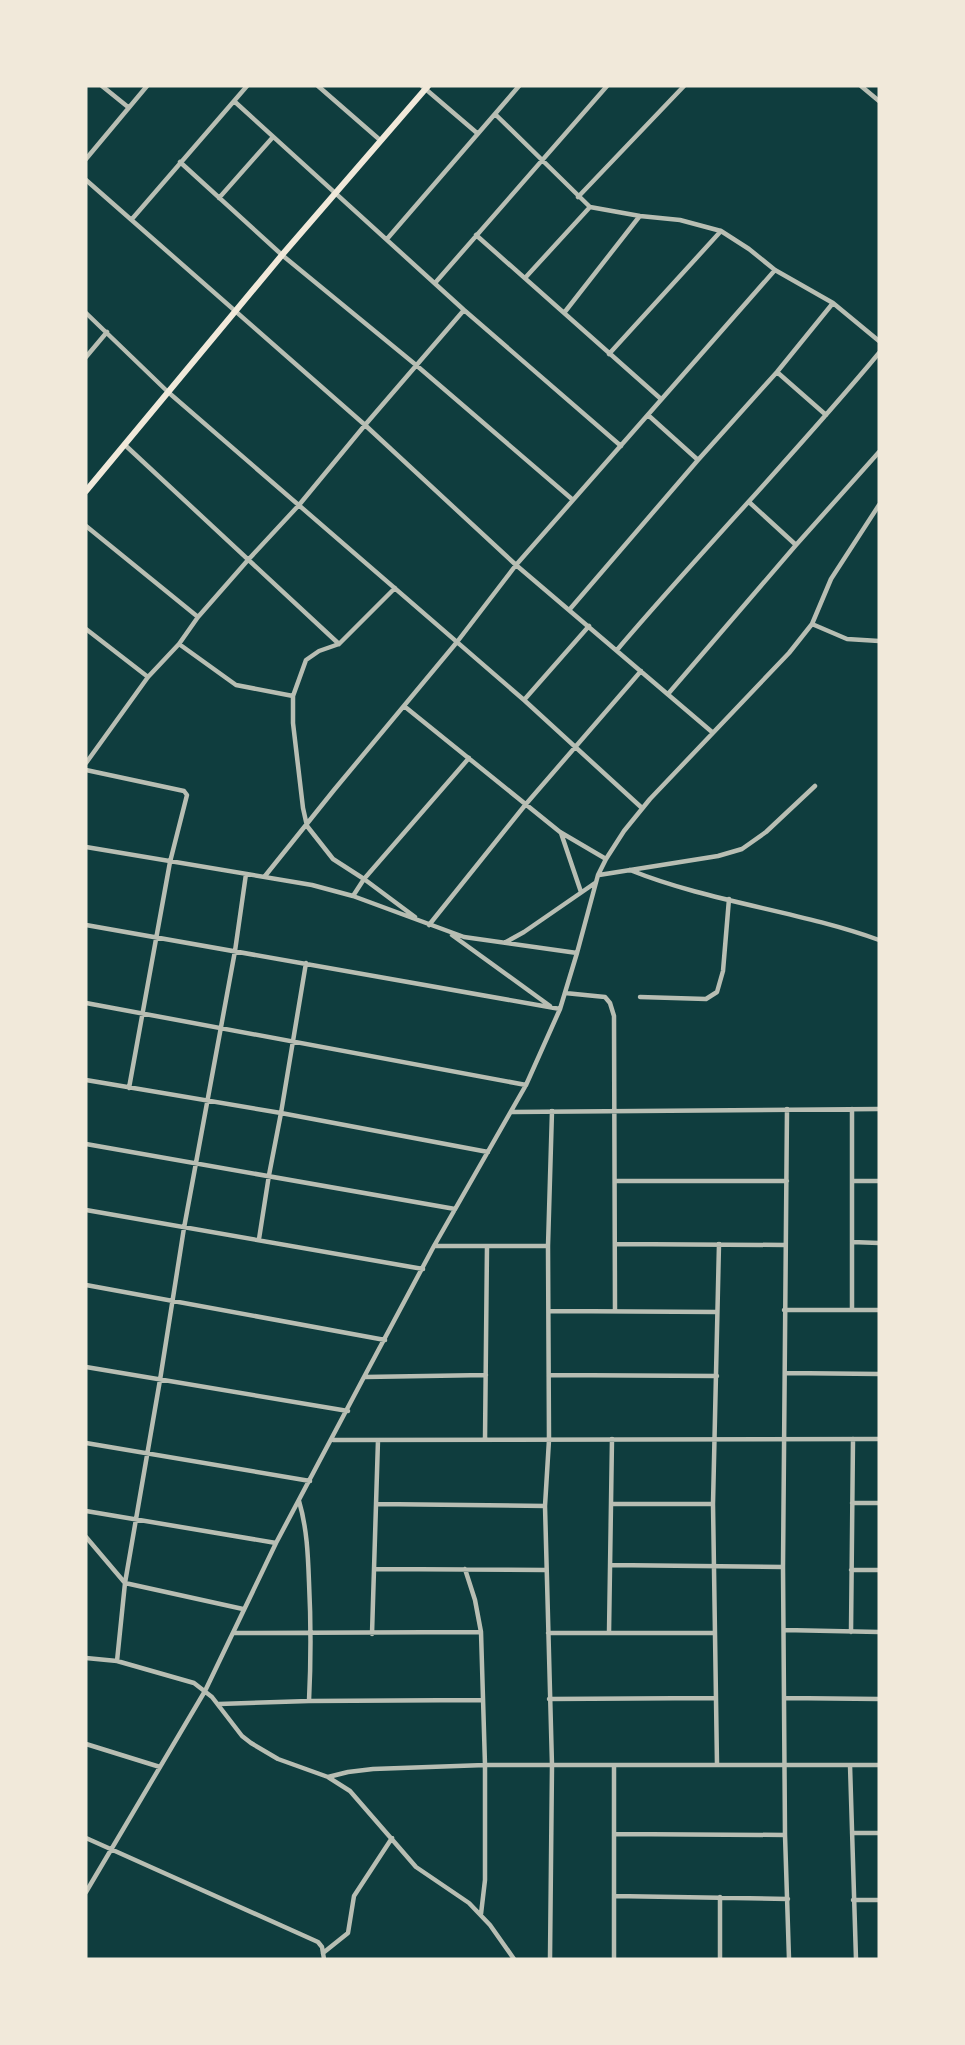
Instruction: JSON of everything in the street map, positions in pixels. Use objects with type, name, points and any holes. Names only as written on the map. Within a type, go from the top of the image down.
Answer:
[{"type":"main road","points":[[86,491],[425,87]]},
{"type":"street","points":[[102,86],[128,107]]},
{"type":"street","points":[[86,159],[147,86]]},
{"type":"street","points":[[132,219],[247,86]]},
{"type":"street","points":[[318,86],[380,140]]},
{"type":"street","points":[[387,239],[518,86]]},
{"type":"street","points":[[435,283],[607,86]]},
{"type":"street","points":[[578,197],[684,86]]},
{"type":"street","points":[[861,86],[879,101]]},
{"type":"street","points":[[425,87],[477,133]]},
{"type":"street","points":[[234,101],[464,310],[621,446]]},
{"type":"street","points":[[495,114],[590,207],[680,220],[721,231],[775,270],[833,303],[879,341]]},
{"type":"street","points":[[219,198],[273,137]]},
{"type":"street","points":[[180,162],[282,256],[416,365],[573,499]]},
{"type":"street","points":[[86,180],[365,425],[516,565],[712,732]]},
{"type":"street","points":[[525,278],[590,207]]},
{"type":"street","points":[[564,313],[640,216]]},
{"type":"street","points":[[609,354],[721,231]]},
{"type":"street","points":[[476,235],[661,399]]},
{"type":"street","points":[[265,876],[457,642],[516,565],[775,270]]},
{"type":"street","points":[[570,609],[777,373],[833,303]]},
{"type":"street","points":[[86,763],[148,677],[179,644],[198,617],[299,506],[464,310]]},
{"type":"street","points":[[86,313],[168,392],[577,746],[642,808]]},
{"type":"street","points":[[86,357],[107,332]]},
{"type":"street","points":[[617,650],[879,353]]},
{"type":"street","points":[[777,373],[827,415]]},
{"type":"street","points":[[648,415],[698,460]]},
{"type":"street","points":[[124,444],[339,644]]},
{"type":"street","points":[[668,694],[879,452]]},
{"type":"street","points":[[749,502],[796,545]]},
{"type":"street","points":[[86,1892],[205,1690],[276,1544],[364,1377],[434,1246],[526,1085],[560,1009],[598,875],[606,859],[642,808],[789,653],[812,624],[831,579],[879,505]]},
{"type":"street","points":[[86,526],[198,617]]},
{"type":"street","points":[[395,588],[339,644],[319,651],[306,660],[293,696],[293,723],[307,826],[328,855],[418,920]]},
{"type":"street","points":[[812,624],[847,639],[879,641]]},
{"type":"street","points":[[524,700],[589,626]]},
{"type":"street","points":[[86,629],[148,677]]},
{"type":"street","points":[[179,644],[236,685],[293,696]]},
{"type":"street","points":[[429,925],[526,804],[642,671]]},
{"type":"street","points":[[404,706],[560,832],[606,859]]},
{"type":"street","points":[[353,897],[364,879],[469,758]]},
{"type":"street","points":[[86,770],[186,792],[170,862],[129,1088]]},
{"type":"street","points":[[598,875],[727,854],[742,849],[766,832],[815,786]]},
{"type":"street","points":[[560,832],[581,892]]},
{"type":"street","points":[[86,847],[312,886],[353,897],[474,939],[577,953]]},
{"type":"street","points":[[630,870],[729,899],[824,922],[879,940]]},
{"type":"street","points":[[117,1661],[125,1583],[195,1164],[235,951],[246,874]]},
{"type":"street","points":[[501,943],[524,932],[596,883]]},
{"type":"street","points":[[640,997],[706,999],[717,992],[723,971],[729,899]]},
{"type":"street","points":[[86,925],[560,1009]]},
{"type":"street","points":[[448,932],[551,1007]]},
{"type":"street","points":[[259,1239],[306,963]]},
{"type":"street","points":[[565,993],[602,996],[612,1006],[615,1026],[616,1111],[615,1310]]},
{"type":"street","points":[[86,1003],[526,1085]]},
{"type":"street","points":[[86,1080],[488,1152]]},
{"type":"street","points":[[787,1109],[783,1567],[785,1835],[789,1959]]},
{"type":"street","points":[[852,1109],[852,1310]]},
{"type":"street","points":[[512,1112],[879,1109]]},
{"type":"street","points":[[550,1959],[552,1765],[545,1506],[549,1440],[548,1247],[552,1111]]},
{"type":"street","points":[[86,1144],[455,1209]]},
{"type":"street","points":[[615,1181],[786,1181]]},
{"type":"street","points":[[853,1181],[879,1181]]},
{"type":"street","points":[[86,1210],[422,1269]]},
{"type":"street","points":[[852,1242],[879,1243]]},
{"type":"street","points":[[615,1244],[785,1245]]},
{"type":"street","points":[[717,1765],[713,1504],[719,1244]]},
{"type":"street","points":[[434,1246],[548,1247]]},
{"type":"street","points":[[485,1440],[486,1246]]},
{"type":"street","points":[[86,1285],[385,1340]]},
{"type":"street","points":[[784,1310],[879,1310]]},
{"type":"street","points":[[550,1311],[717,1312]]},
{"type":"street","points":[[86,1367],[348,1411]]},
{"type":"street","points":[[785,1373],[879,1374]]},
{"type":"street","points":[[364,1377],[486,1375]]},
{"type":"street","points":[[549,1376],[717,1376]]},
{"type":"street","points":[[609,1633],[612,1439]]},
{"type":"street","points":[[851,1632],[853,1439]]},
{"type":"street","points":[[333,1440],[879,1439]]},
{"type":"street","points":[[372,1634],[378,1440]]},
{"type":"street","points":[[86,1443],[310,1481]]},
{"type":"street","points":[[299,1502],[307,1544],[311,1634],[309,1701]]},
{"type":"street","points":[[852,1503],[879,1503]]},
{"type":"street","points":[[376,1504],[545,1506]]},
{"type":"street","points":[[611,1504],[713,1504]]},
{"type":"street","points":[[86,1511],[276,1544]]},
{"type":"street","points":[[86,1537],[125,1583],[243,1609]]},
{"type":"street","points":[[610,1565],[783,1567]]},
{"type":"street","points":[[374,1569],[546,1570]]},
{"type":"street","points":[[465,1569],[481,1632],[485,1765],[485,1880],[481,1914]]},
{"type":"street","points":[[851,1570],[879,1570]]},
{"type":"street","points":[[784,1630],[879,1632]]},
{"type":"street","points":[[232,1633],[481,1632]]},
{"type":"street","points":[[548,1633],[714,1633]]},
{"type":"street","points":[[86,1658],[117,1661],[188,1681],[205,1690],[219,1704],[242,1736],[251,1743],[278,1759],[328,1777],[350,1791],[416,1867],[457,1893],[481,1914],[514,1959]]},
{"type":"street","points":[[549,1699],[716,1698]]},
{"type":"street","points":[[784,1698],[879,1699]]},
{"type":"street","points":[[219,1704],[483,1700]]},
{"type":"street","points":[[86,1744],[160,1767]]},
{"type":"street","points":[[328,1777],[373,1769],[485,1765],[879,1765]]},
{"type":"street","points":[[614,1765],[614,1959]]},
{"type":"street","points":[[850,1765],[856,1959]]},
{"type":"street","points":[[852,1833],[879,1833]]},
{"type":"street","points":[[614,1834],[785,1835]]},
{"type":"street","points":[[86,1838],[315,1941],[321,1945],[324,1956],[349,1931],[354,1896],[392,1838]]},
{"type":"street","points":[[614,1896],[788,1899]]},
{"type":"street","points":[[720,1897],[720,1959]]},
{"type":"street","points":[[853,1900],[879,1900]]}]
